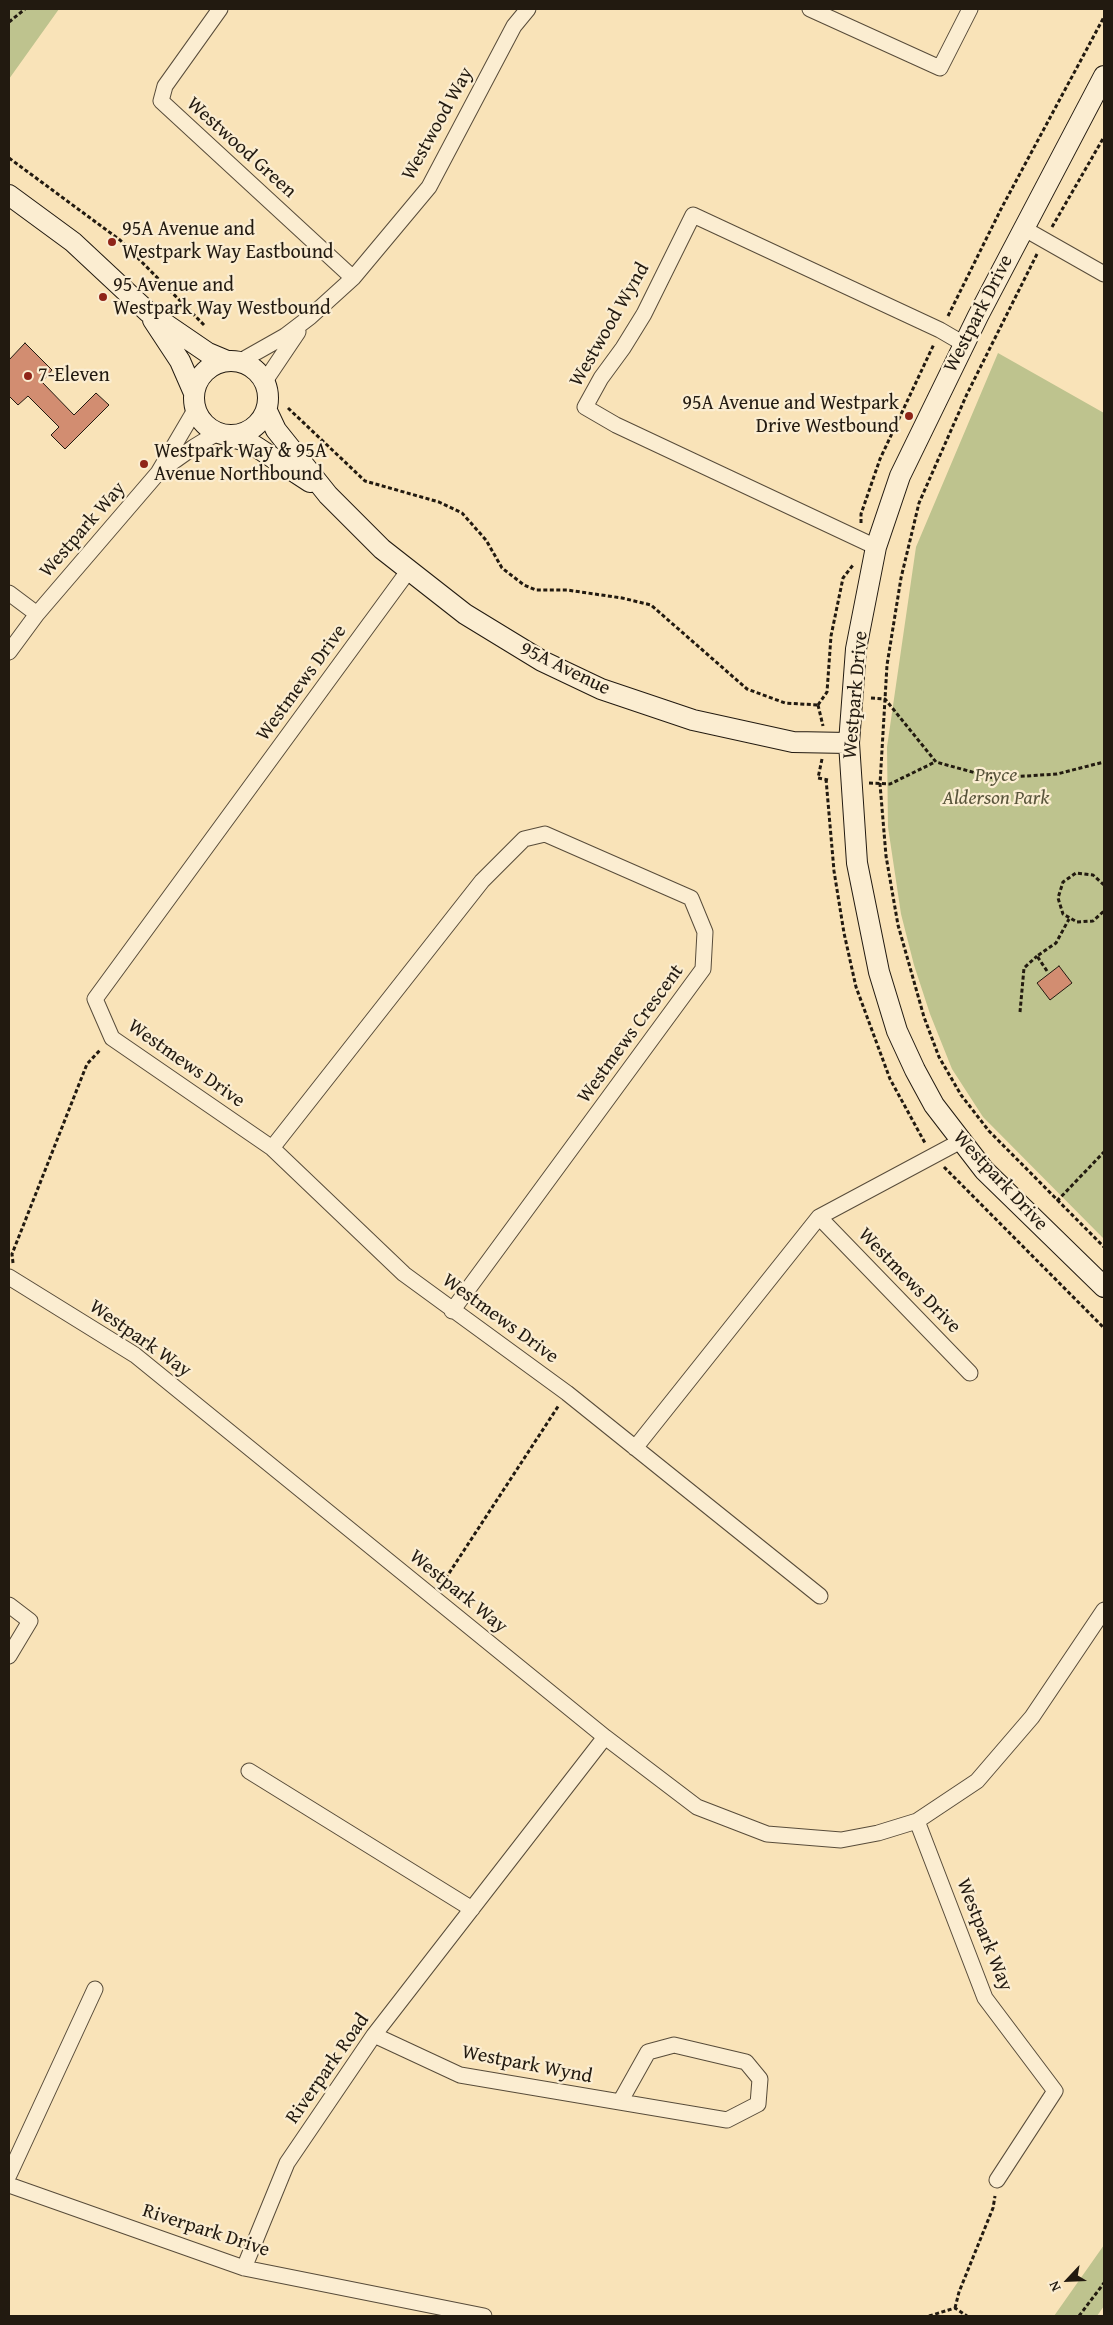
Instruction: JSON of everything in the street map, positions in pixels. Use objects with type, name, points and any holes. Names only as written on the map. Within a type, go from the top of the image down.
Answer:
[{"type":"street","name":"Westwood Green","points":[[220,9],[165,86],[161,101],[353,278]]},
{"type":"street","name":"Westwood Way","points":[[233,361],[285,336],[310,317],[353,278],[429,186],[514,26],[528,9]]},
{"type":"street","points":[[810,9],[940,68],[970,9]]},
{"type":"street","name":"Westpark Drive","points":[[1104,76],[1023,228],[900,476],[876,547],[856,649],[849,743],[850,783],[857,862],[879,972],[894,1023],[915,1070],[934,1105],[984,1170],[1104,1287]]},
{"type":"street","points":[[9,195],[72,242],[148,312],[208,353],[257,371],[265,381],[268,400],[275,406],[256,428],[244,434],[221,434],[201,421],[180,361],[148,312]]},
{"type":"street","name":"Westwood Wynd","points":[[876,547],[616,425],[585,407],[601,378],[623,348],[644,314],[693,215],[931,326],[964,344]]},
{"type":"street","points":[[1023,228],[1104,274]]},
{"type":"street","name":"Westwood Way","points":[[265,381],[286,348],[310,317]]},
{"type":"street","points":[[195,402],[201,375],[210,367],[233,361]]},
{"type":"street","name":"Westpark Way","points":[[9,652],[37,614],[158,473],[195,402]]},
{"type":"street","name":"95A Avenue","points":[[275,406],[276,430],[328,495],[382,549],[473,619],[542,661],[601,689],[693,720],[793,742],[849,743]]},
{"type":"street","name":"Westpark Way","points":[[158,473],[194,447],[221,434]]},
{"type":"street","name":"95A Avenue","points":[[221,434],[247,441],[328,495]]},
{"type":"street","name":"Westmews Drive","points":[[410,570],[95,999],[112,1038],[272,1148],[404,1274],[452,1311],[567,1393],[820,1596]]},
{"type":"street","points":[[9,593],[37,614]]},
{"type":"street","name":"Westmews Crescent","points":[[272,1148],[482,881],[524,839],[545,834],[691,898],[705,932],[703,969],[452,1311]]},
{"type":"street","name":"Westmews Drive","points":[[635,1448],[820,1217],[961,1142]]},
{"type":"street","name":"Westmews Drive","points":[[820,1217],[970,1374]]},
{"type":"street","name":"Westpark Way","points":[[10,1281],[135,1355],[605,1737],[697,1807],[767,1834],[841,1840],[878,1833],[917,1821],[977,1781],[1032,1717],[1104,1610]]},
{"type":"street","points":[[9,1605],[30,1621],[9,1656]]},
{"type":"street","name":"Riverpark Road","points":[[244,2268],[287,2163],[374,2036],[605,1737]]},
{"type":"street","points":[[249,1771],[472,1909]]},
{"type":"street","name":"Westpark Way","points":[[917,1821],[985,1998],[1055,2091],[997,2180]]},
{"type":"street","points":[[9,2175],[95,1989]]},
{"type":"street","name":"Westpark Wynd","points":[[374,2036],[460,2076],[727,2120],[758,2104],[760,2079],[746,2062],[674,2045],[648,2052],[620,2102]]},
{"type":"street","name":"Riverpark Drive","points":[[9,2185],[244,2268],[484,2316]]},
{"type":"path","points":[[9,22],[25,9]]},
{"type":"path","points":[[1104,137],[1044,239],[967,394],[919,503],[901,578],[887,665],[880,784],[886,856],[898,925],[924,1017],[939,1057],[961,1095],[988,1130],[1104,1247]]},
{"type":"path","points":[[9,158],[120,240],[206,328]]},
{"type":"path","points":[[275,406],[292,413],[365,481],[439,502],[462,513],[486,540],[502,568],[524,585],[536,590],[567,590],[622,598],[651,605],[747,689],[773,700],[790,704],[818,704]]},
{"type":"path","points":[[828,692],[885,699],[936,762],[994,778],[1057,774],[1104,762]]},
{"type":"path","points":[[826,780],[890,784],[936,762]]},
{"type":"path","points":[[1104,885],[1093,874],[1085,873],[1069,877],[1063,882],[1059,890],[1059,906],[1069,919],[1085,923],[1102,917],[1104,911]]},
{"type":"path","points":[[1020,1012],[1024,968],[1056,943],[1069,919]]},
{"type":"path","points":[[1037,956],[1047,971]]},
{"type":"path","points":[[10,1281],[12,1254],[88,1064],[112,1038]]},
{"type":"path","points":[[1057,1201],[1104,1152]]},
{"type":"path","points":[[433,1597],[567,1393]]},
{"type":"path","points":[[955,2308],[959,2292],[993,2208],[997,2180]]},
{"type":"path","points":[[1079,2316],[1104,2283]]},
{"type":"path","points":[[930,2316],[955,2308]]},
{"type":"path","points":[[955,2308],[967,2316]]},
{"type":"green space","points":[[9,9],[59,9],[9,79]]},
{"type":"green space","name":"Pryce Alderson Park","points":[[998,353],[1104,413],[1104,1239],[983,1117],[952,1069],[930,1014],[914,965],[901,914],[888,827],[887,747],[916,547]]},
{"type":"green space","points":[[1104,2245],[1104,2306],[1097,2316],[1054,2316]]},
{"type":"building","points":[[25,343],[52,370],[42,382],[74,415],[96,393],[109,405],[65,449],[51,435],[59,427],[28,396],[18,405],[9,396],[9,360]]},
{"type":"building","points":[[1059,966],[1072,983],[1050,1000],[1037,983]]},
{"type":"place","name":"95A Avenue and Westpark Way Eastbound","points":[[112,242]]},
{"type":"place","name":"95 Avenue and Westpark Way Westbound","points":[[103,297]]},
{"type":"place","name":"7-Eleven","points":[[28,376]]},
{"type":"place","name":"95A Avenue and Westpark Drive Westbound","points":[[909,416]]},
{"type":"place","name":"Westpark Way & 95A Avenue Northbound","points":[[144,464]]}]
